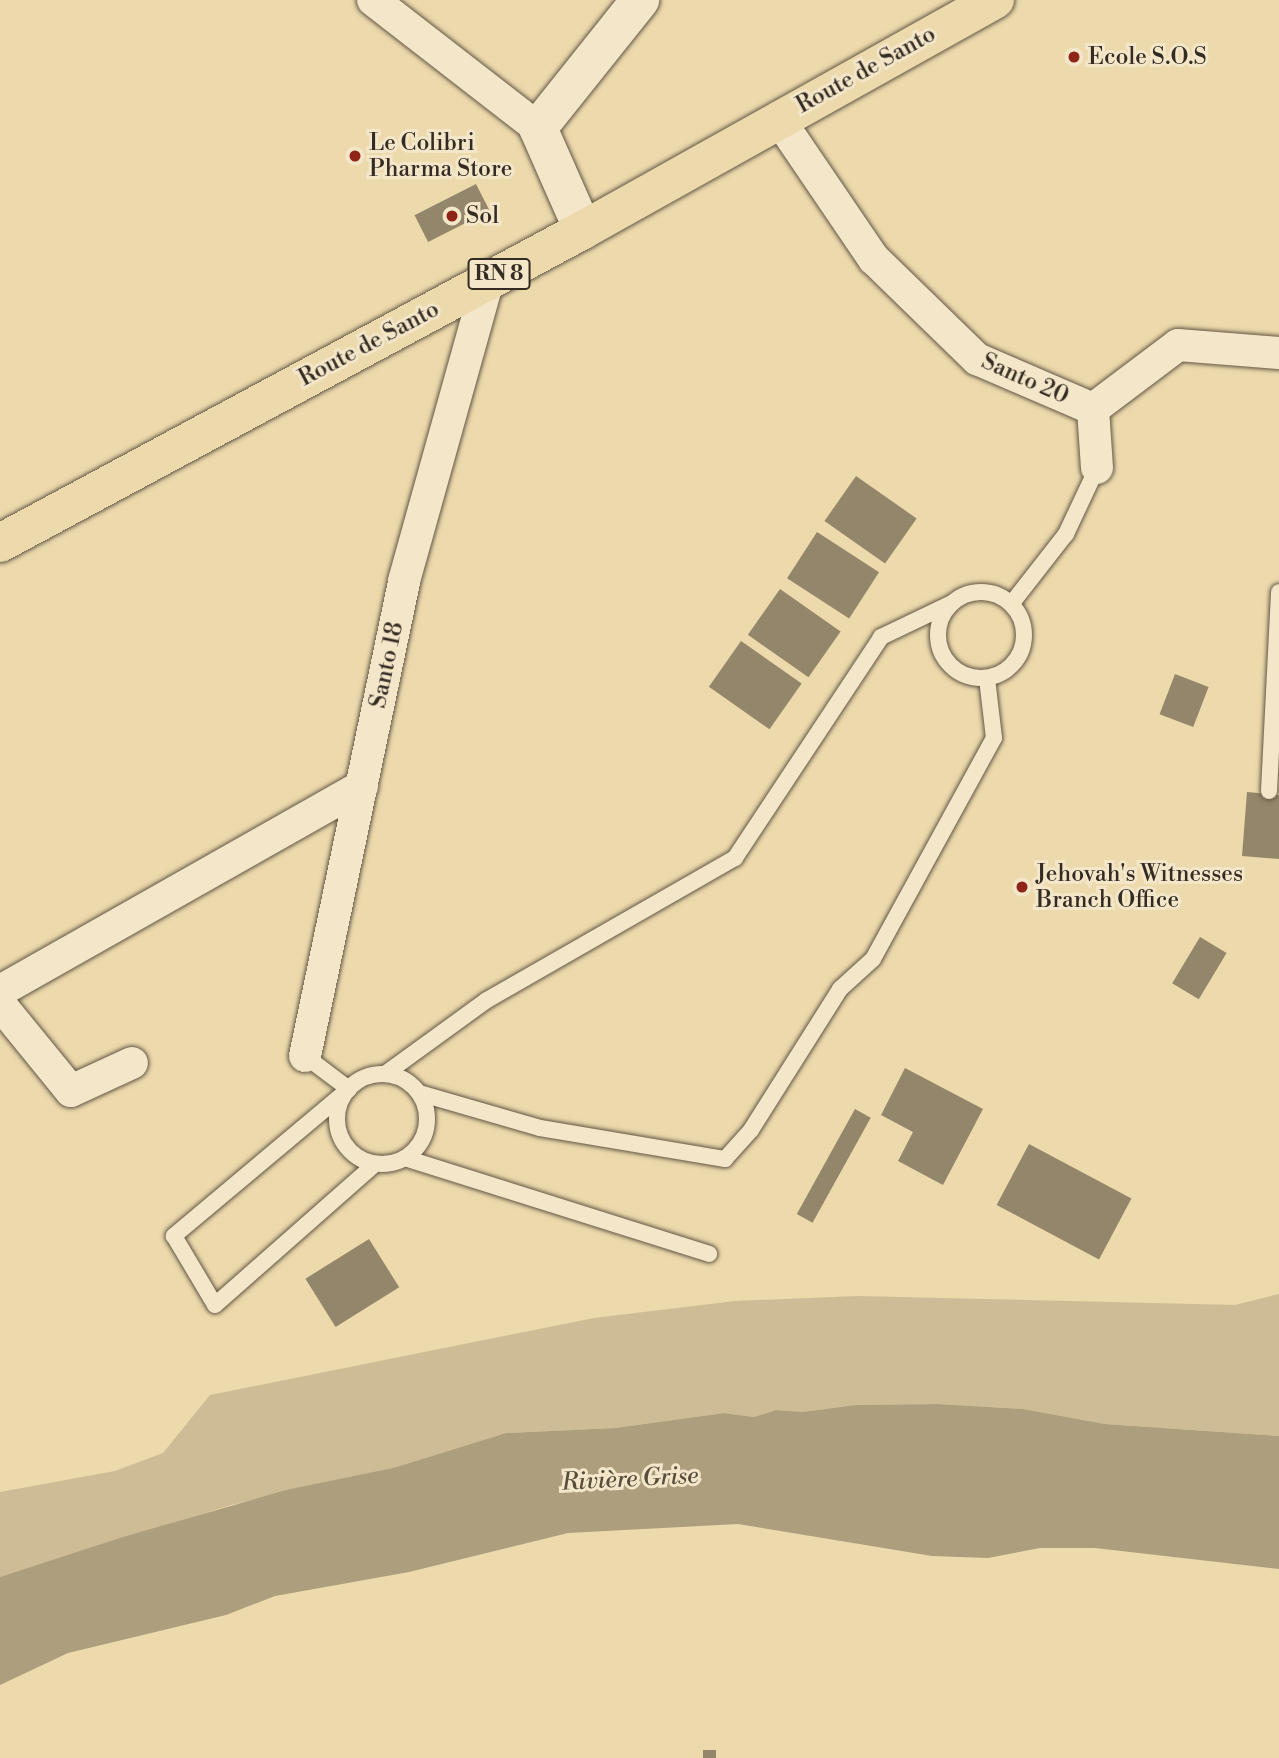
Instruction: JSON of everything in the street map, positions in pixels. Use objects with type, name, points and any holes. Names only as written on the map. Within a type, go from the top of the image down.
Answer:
[{"type":"main road","name":"Route de Santo","points":[[0,543],[583,230],[778,118],[995,0]]},
{"type":"street","points":[[373,0],[538,128],[583,230]]},
{"type":"street","points":[[538,128],[640,0]]},
{"type":"street","name":"Santo 20","points":[[778,118],[874,259],[977,359],[1093,409],[1178,345],[1279,353]]},
{"type":"street","name":"Santo 18","points":[[305,1056],[404,581],[488,280]]},
{"type":"street","points":[[1093,409],[1097,468]]},
{"type":"street","points":[[0,991],[362,786]]},
{"type":"street","points":[[0,1004],[71,1091],[132,1063]]},
{"type":"lane","points":[[1012,603],[1066,534],[1097,468]]},
{"type":"lane","points":[[385,1074],[487,1000],[735,858],[881,637],[973,592],[988,592],[1012,603],[1024,625],[1024,640],[1008,669],[987,678],[958,672],[940,648],[941,618],[950,604]]},
{"type":"lane","points":[[1269,792],[1279,592]]},
{"type":"lane","points":[[419,1093],[540,1128],[725,1159],[751,1130],[840,989],[873,959],[975,773],[994,738],[987,678]]},
{"type":"lane","points":[[305,1056],[349,1089]]},
{"type":"lane","points":[[405,1158],[424,1135],[426,1107],[419,1093],[408,1082],[385,1074],[369,1076],[349,1089],[174,1236],[215,1305],[375,1164],[405,1158],[709,1254]]},
{"type":"lane","points":[[349,1089],[340,1104],[340,1135],[348,1149],[375,1164]]},
{"type":"shaded area","points":[[1279,1294],[1279,1436],[1105,1424],[1023,1409],[938,1404],[856,1405],[802,1412],[776,1410],[754,1417],[724,1413],[615,1428],[506,1433],[393,1468],[231,1505],[0,1577],[0,1492],[115,1471],[163,1453],[210,1395],[594,1318],[735,1301],[856,1296],[1235,1305]]},
{"type":"water","name":"Rivière Grise","points":[[938,1404],[1023,1409],[1105,1424],[1279,1436],[1279,1569],[1095,1548],[1040,1548],[988,1558],[932,1556],[738,1524],[568,1533],[409,1572],[275,1596],[226,1615],[68,1653],[0,1685],[0,1577],[123,1537],[286,1490],[393,1468],[506,1433],[615,1428],[724,1413],[754,1417],[776,1410],[802,1412],[856,1405]]},
{"type":"building","points":[[476,184],[490,211],[428,242],[415,215]]},
{"type":"building","points":[[856,476],[917,518],[885,563],[824,521]]},
{"type":"building","points":[[817,532],[879,572],[849,618],[787,578]]},
{"type":"building","points":[[780,589],[841,631],[808,677],[748,635]]},
{"type":"building","points":[[741,641],[802,683],[769,729],[709,687]]},
{"type":"building","points":[[1175,674],[1209,687],[1193,727],[1160,714]]},
{"type":"building","points":[[1247,792],[1279,795],[1279,859],[1242,856]]},
{"type":"building","points":[[1200,937],[1227,953],[1199,999],[1172,983]]},
{"type":"building","points":[[905,1068],[983,1109],[943,1185],[898,1161],[913,1132],[881,1115]]},
{"type":"building","points":[[855,1109],[871,1118],[813,1223],[797,1214]]},
{"type":"building","points":[[1029,1144],[1131,1198],[1099,1259],[997,1205]]},
{"type":"building","points":[[369,1239],[399,1287],[336,1327],[305,1279]]},
{"type":"building","points":[[703,1750],[716,1750],[716,1758],[703,1758]]},
{"type":"place","name":"Ecole S.O.S","points":[[1074,57]]},
{"type":"place","name":"Le Colibri Pharma Store","points":[[355,156]]},
{"type":"place","name":"Sol","points":[[452,216]]},
{"type":"place","name":"Jehovah's Witnesses Branch Office","points":[[1022,887]]}]
